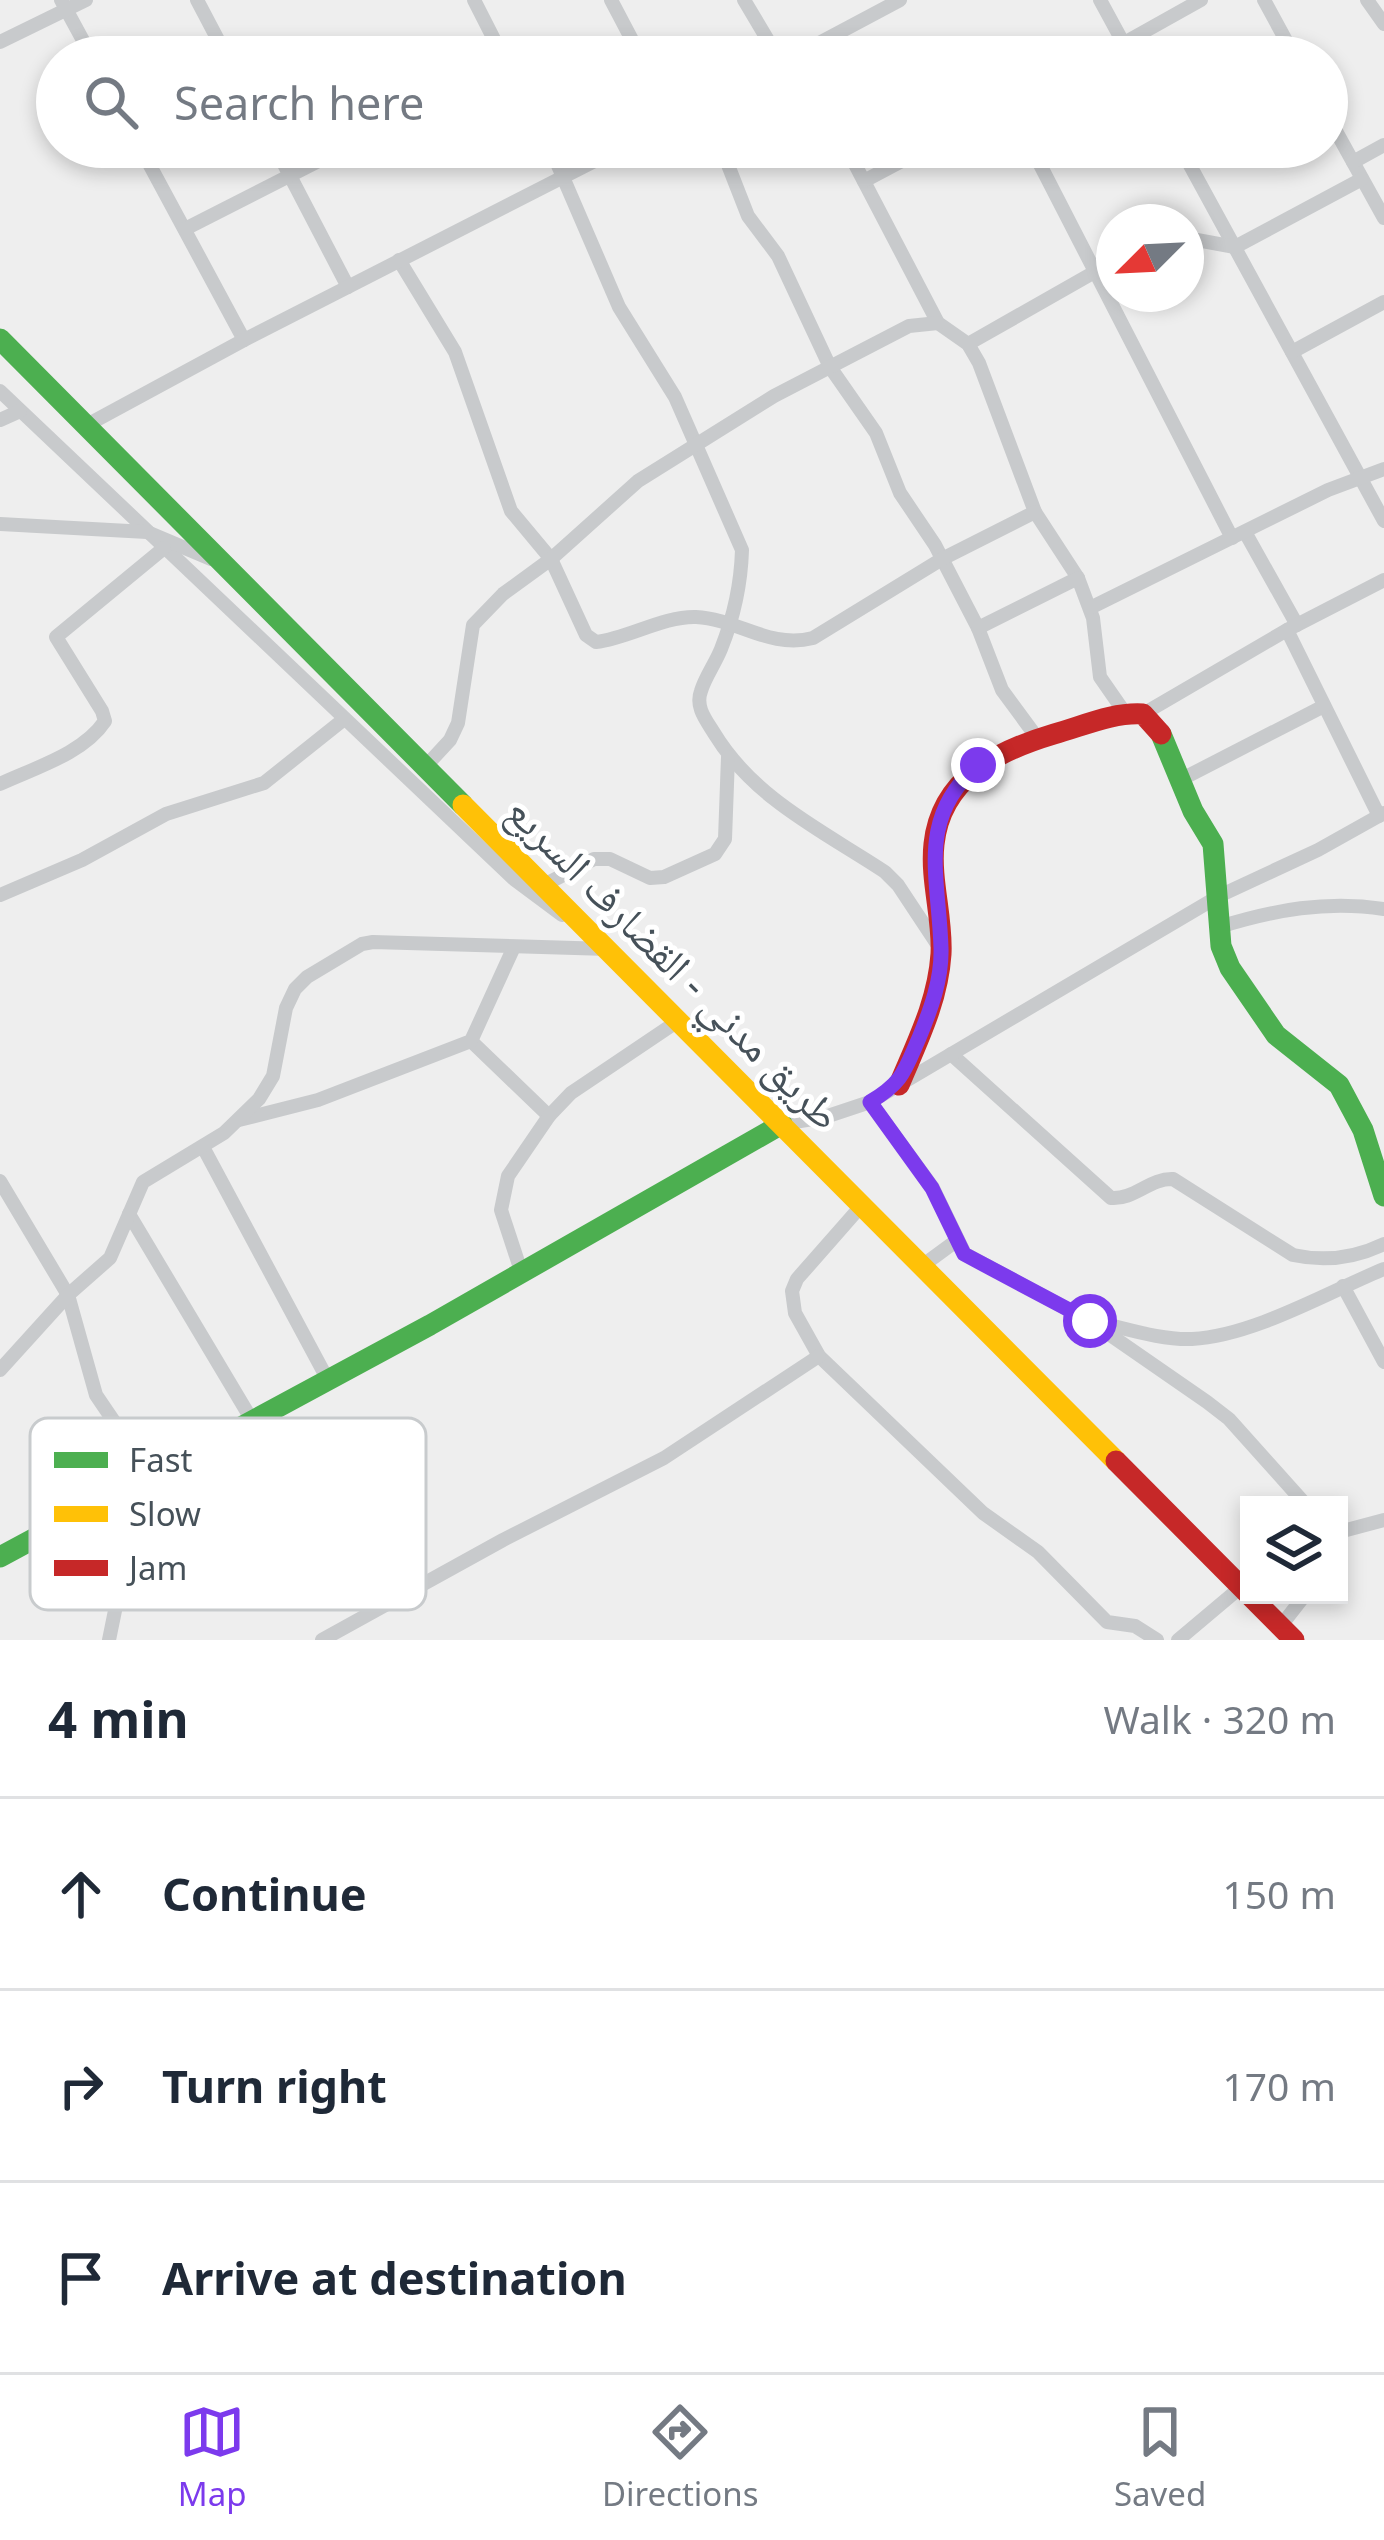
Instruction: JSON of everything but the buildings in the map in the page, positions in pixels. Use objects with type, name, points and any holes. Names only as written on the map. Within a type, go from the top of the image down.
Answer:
[{"type":"main road","name":"طريق مدني - القضارف السريع","points":[[0,339],[1240,1586]]},
{"type":"main road","points":[[899,1085],[933,1004],[941,951],[934,843],[952,791],[978,765],[1038,739],[1134,714],[1158,726],[1213,844],[1219,927],[1230,968],[1276,1035],[1339,1085],[1376,1166],[1384,1196]]},
{"type":"main road","points":[[261,1418],[782,1124]]},
{"type":"main road","points":[[0,1557],[30,1541]]},
{"type":"main road","name":"طريق مدني - القضارف السريع","points":[[1258,1604],[1287,1634]]},
{"type":"street","points":[[0,42],[64,5],[86,0]]},
{"type":"street","points":[[197,0],[216,36]]},
{"type":"street","points":[[473,0],[492,36]]},
{"type":"street","points":[[611,0],[630,36]]},
{"type":"street","points":[[744,0],[765,36]]},
{"type":"street","points":[[834,36],[900,0]]},
{"type":"street","points":[[1100,0],[1120,36]]},
{"type":"street","points":[[1148,36],[1201,0]]},
{"type":"street","points":[[1264,0],[1284,36]]},
{"type":"street","points":[[1367,0],[1384,25]]},
{"type":"street","points":[[64,5],[81,36]]},
{"type":"street","points":[[1353,162],[1384,145]]},
{"type":"street","points":[[1348,153],[1384,218]]},
{"type":"street","points":[[152,168],[244,340]]},
{"type":"street","points":[[286,168],[348,287]]},
{"type":"street","points":[[185,229],[305,168]]},
{"type":"street","points":[[561,168],[630,328],[667,382],[742,550],[742,574],[729,624],[698,705],[728,757],[791,812],[885,872],[941,951]]},
{"type":"street","points":[[87,425],[581,168]]},
{"type":"street","points":[[729,168],[748,216],[778,256],[830,367],[876,433],[900,493],[942,559],[978,628],[1002,690],[1038,739]]},
{"type":"street","points":[[857,168],[938,323],[968,344],[994,394],[1035,512],[1078,578],[1090,608],[1096,665],[1134,714],[1384,580]]},
{"type":"street","points":[[864,181],[888,168]]},
{"type":"street","points":[[968,344],[1096,273],[1042,168]]},
{"type":"street","points":[[1192,168],[1384,521]]},
{"type":"street","points":[[1204,241],[1235,247],[1362,179]]},
{"type":"street","points":[[399,260],[455,352],[512,511],[551,559],[586,635],[596,642],[688,617],[729,624],[790,644],[813,638],[942,559],[1035,512]]},
{"type":"street","points":[[1292,352],[1384,302]]},
{"type":"street","points":[[782,1124],[825,1117],[870,1102],[1219,896],[1381,814],[1324,706],[1292,627],[1117,312]]},
{"type":"street","points":[[426,766],[450,740],[458,723],[473,626],[503,594],[551,559],[638,481],[774,396],[909,326],[938,323]]},
{"type":"street","points":[[0,391],[515,880],[548,907],[590,931]]},
{"type":"street","points":[[0,420],[20,411]]},
{"type":"street","points":[[1090,608],[1328,490],[1384,469]]},
{"type":"street","points":[[0,524],[147,532],[225,565]]},
{"type":"street","points":[[0,533],[22,525]]},
{"type":"street","points":[[0,784],[68,752],[100,729],[105,721],[102,711],[56,637],[164,548]]},
{"type":"street","points":[[978,628],[1078,578]]},
{"type":"street","points":[[1180,780],[1324,706]]},
{"type":"street","points":[[0,895],[82,860],[166,814],[264,783],[343,720]]},
{"type":"street","points":[[544,885],[594,859],[610,859],[650,878],[664,877],[715,854],[725,839],[728,757]]},
{"type":"street","points":[[1219,927],[1289,909],[1334,904],[1384,909]]},
{"type":"street","points":[[0,1370],[68,1294],[110,1258],[143,1182],[239,1120],[273,1076],[286,1008],[307,977],[362,944],[374,942],[608,949]]},
{"type":"street","points":[[239,1120],[318,1100],[471,1041],[514,949]]},
{"type":"street","points":[[522,1274],[501,1210],[508,1176],[549,1116],[571,1093],[678,1021]]},
{"type":"street","points":[[471,1041],[549,1116]]},
{"type":"street","points":[[951,1054],[1111,1198],[1163,1178],[1173,1179],[1293,1255],[1315,1260],[1345,1257],[1384,1244]]},
{"type":"street","points":[[870,1102],[932,1188],[956,1241],[974,1262],[1090,1321],[1229,1419],[1298,1496]]},
{"type":"street","points":[[203,1147],[329,1382]]},
{"type":"street","points":[[0,1181],[68,1294],[96,1395],[111,1418]]},
{"type":"street","points":[[862,1204],[797,1279],[792,1291],[795,1313],[818,1356],[983,1514],[1038,1552],[1107,1622],[1135,1626],[1157,1640]]},
{"type":"street","points":[[129,1214],[251,1418]]},
{"type":"street","points":[[922,1266],[956,1241]]},
{"type":"street","points":[[1090,1321],[1166,1337],[1212,1337],[1384,1269]]},
{"type":"street","points":[[1343,1286],[1384,1362]]},
{"type":"street","points":[[426,1583],[664,1458],[818,1356]]},
{"type":"street","points":[[1348,1530],[1384,1520]]},
{"type":"street","points":[[1178,1640],[1240,1588]]},
{"type":"street","points":[[1287,1634],[1301,1604]]},
{"type":"street","points":[[110,1640],[115,1610]]},
{"type":"street","points":[[322,1640],[376,1610]]},
{"type":"traffic: fast","points":[[0,339],[463,805]]},
{"type":"traffic: fast","points":[[1161,734],[1193,811],[1213,844],[1221,946],[1230,968],[1276,1035],[1339,1085],[1363,1130],[1384,1196]]},
{"type":"traffic: fast","points":[[258,1418],[782,1124]]},
{"type":"traffic: fast","points":[[0,1557],[30,1541]]},
{"type":"traffic: slow","points":[[463,805],[1116,1461]]},
{"type":"traffic: jam","points":[[899,1085],[926,1021],[939,971],[934,844],[948,801],[975,771],[1012,749],[1109,717],[1143,714],[1161,734]]},
{"type":"traffic: jam","points":[[1116,1461],[1294,1640]]},
{"type":"route","points":[[978,765],[952,791],[934,843],[941,951],[933,1004],[899,1085],[870,1102],[932,1188],[964,1254],[1090,1321]]}]
